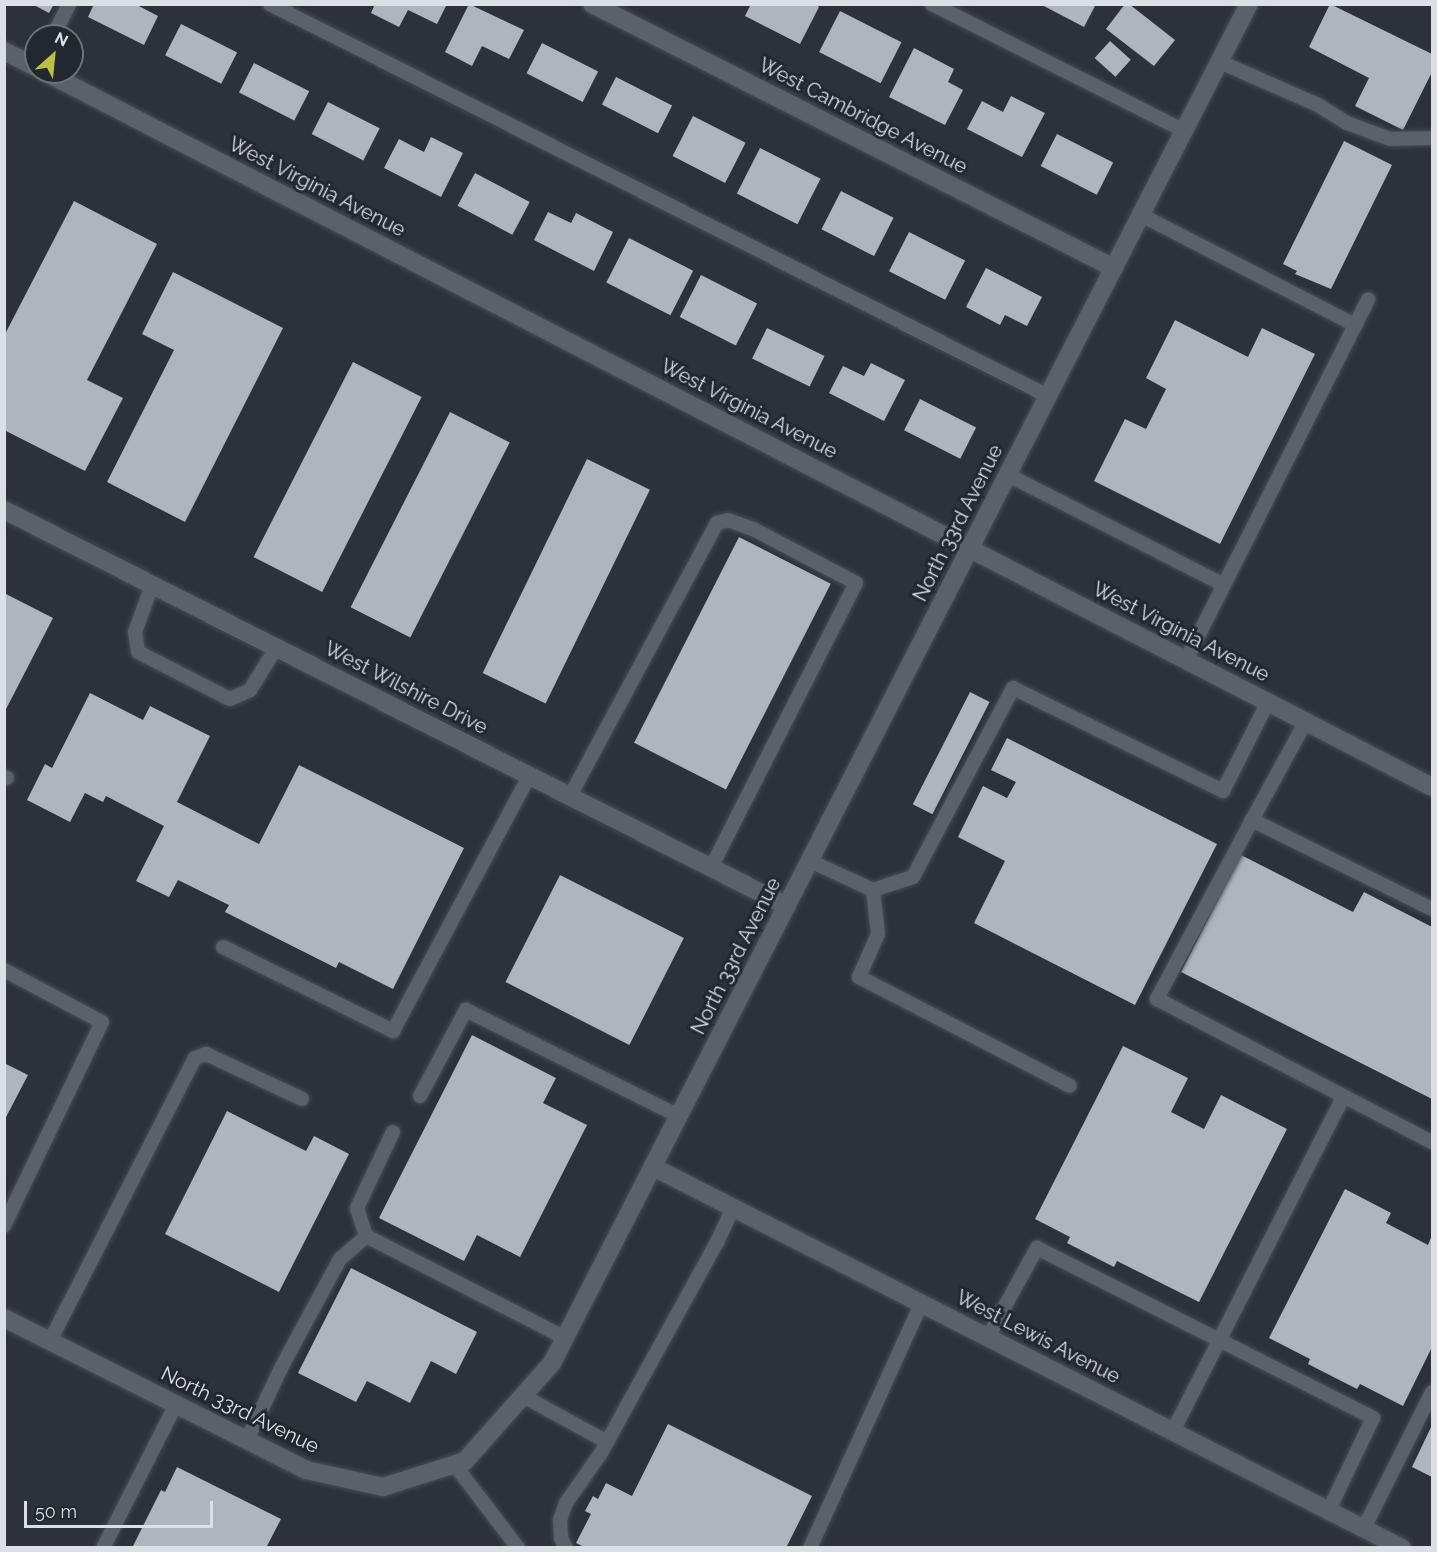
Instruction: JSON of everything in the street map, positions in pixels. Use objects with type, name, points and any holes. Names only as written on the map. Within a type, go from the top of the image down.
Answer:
[{"type":"street","name":"West Cambridge Avenue","points":[[592,4],[1114,268]]},
{"type":"street","name":"North 33rd Avenue","points":[[4,1318],[306,1470],[383,1487],[465,1461],[552,1363],[1248,5]]},
{"type":"street","points":[[4,51],[24,61]]},
{"type":"street","name":"West Virginia Avenue","points":[[68,84],[1432,787]]},
{"type":"street","name":"West Wilshire Drive","points":[[4,510],[787,906]]},
{"type":"street","name":"West Lewis Avenue","points":[[653,1167],[1402,1548]]},
{"type":"lane","points":[[59,24],[69,4]]},
{"type":"lane","points":[[270,4],[1048,396]]},
{"type":"lane","points":[[932,4],[1184,132]]},
{"type":"lane","points":[[1220,62],[1318,105],[1347,123],[1390,139],[1432,138]]},
{"type":"lane","points":[[1141,215],[1355,325]]},
{"type":"lane","points":[[1186,660],[1368,299]]},
{"type":"lane","points":[[1008,475],[1224,585]]},
{"type":"lane","points":[[570,796],[717,523],[728,520],[755,530],[856,583],[711,868]]},
{"type":"lane","points":[[152,585],[135,632],[138,652],[230,699],[250,690],[276,648]]},
{"type":"lane","points":[[810,861],[873,890],[913,877],[1013,688],[1223,791],[1268,702]]},
{"type":"lane","points":[[1306,722],[1157,999],[1432,1142]]},
{"type":"lane","points":[[223,947],[393,1031],[529,776]]},
{"type":"lane","points":[[1252,820],[1432,909]]},
{"type":"lane","points":[[873,890],[878,934],[859,977],[1070,1086]]},
{"type":"lane","points":[[4,970],[102,1022],[4,1226]]},
{"type":"lane","points":[[420,1096],[466,1010],[679,1116]]},
{"type":"lane","points":[[50,1341],[195,1058],[206,1054],[302,1099]]},
{"type":"lane","points":[[1173,1431],[1343,1097]]},
{"type":"lane","points":[[393,1132],[357,1208],[366,1236],[565,1338]]},
{"type":"lane","points":[[566,1548],[561,1538],[560,1520],[566,1503],[607,1442],[718,1240],[733,1208]]},
{"type":"lane","points":[[247,1440],[281,1368],[340,1259],[366,1236]]},
{"type":"lane","points":[[988,1337],[1037,1248],[1374,1418],[1329,1510]]},
{"type":"lane","points":[[810,1548],[921,1304]]},
{"type":"lane","points":[[1364,1528],[1432,1392]]},
{"type":"lane","points":[[523,1396],[607,1442]]},
{"type":"lane","points":[[103,1548],[176,1404]]},
{"type":"lane","points":[[454,1464],[518,1548]]},
{"type":"building","points":[[32,4],[54,4],[49,13]]},
{"type":"building","points":[[94,4],[135,4],[158,16],[144,45],[88,17]]},
{"type":"building","points":[[375,4],[447,4],[437,24],[408,10],[399,27],[371,13]]},
{"type":"building","points":[[469,4],[524,30],[509,59],[482,46],[472,66],[445,52]]},
{"type":"building","points":[[751,4],[815,4],[819,7],[800,44],[745,16]]},
{"type":"building","points":[[1040,4],[1096,4],[1084,27]]},
{"type":"building","points":[[1125,4],[1129,4],[1175,40],[1154,66],[1106,29]]},
{"type":"building","points":[[1330,4],[1432,54],[1432,72],[1403,130],[1355,106],[1369,78],[1309,47]]},
{"type":"building","points":[[840,11],[901,42],[881,83],[819,52]]},
{"type":"building","points":[[181,24],[237,53],[221,84],[165,55]]},
{"type":"building","points":[[1110,41],[1131,60],[1115,77],[1095,58]]},
{"type":"building","points":[[542,43],[598,72],[583,102],[527,73]]},
{"type":"building","points":[[914,48],[954,69],[948,82],[963,90],[945,125],[889,97]]},
{"type":"building","points":[[254,63],[309,91],[294,121],[239,92]]},
{"type":"building","points":[[616,77],[672,106],[658,133],[602,105]]},
{"type":"building","points":[[1011,96],[1045,113],[1022,157],[967,129],[982,101],[1003,112]]},
{"type":"building","points":[[328,102],[380,128],[363,160],[312,134]]},
{"type":"building","points":[[693,116],[746,143],[725,183],[673,156]]},
{"type":"building","points":[[1057,134],[1113,163],[1097,195],[1041,166]]},
{"type":"building","points":[[431,137],[463,153],[441,197],[384,168],[399,139],[424,152]]},
{"type":"building","points":[[1344,141],[1392,165],[1331,289],[1295,274],[1297,271],[1283,264]]},
{"type":"building","points":[[760,148],[821,179],[797,224],[737,193]]},
{"type":"building","points":[[475,173],[530,202],[512,235],[458,206]]},
{"type":"building","points":[[841,191],[894,218],[874,256],[821,229]]},
{"type":"building","points":[[74,201],[157,244],[87,380],[123,398],[85,471],[4,430],[4,336]]},
{"type":"building","points":[[548,212],[571,223],[576,213],[613,232],[594,271],[534,240]]},
{"type":"building","points":[[909,232],[965,261],[945,300],[889,271]]},
{"type":"building","points":[[629,238],[693,271],[670,315],[606,283]]},
{"type":"building","points":[[986,268],[1042,297],[1027,326],[1005,315],[1000,325],[966,307]]},
{"type":"building","points":[[173,272],[283,328],[185,522],[107,482],[174,350],[142,334]]},
{"type":"building","points":[[701,275],[757,304],[736,345],[680,317]]},
{"type":"building","points":[[1175,320],[1248,357],[1262,328],[1315,354],[1220,544],[1094,481],[1125,419],[1146,429],[1166,389],[1146,378]]},
{"type":"building","points":[[767,328],[825,356],[810,387],[752,359]]},
{"type":"building","points":[[353,362],[422,397],[322,592],[254,557]]},
{"type":"building","points":[[871,363],[905,380],[884,421],[829,393],[843,366],[864,376]]},
{"type":"building","points":[[920,399],[976,428],[960,459],[904,430]]},
{"type":"building","points":[[450,412],[510,442],[410,638],[351,607]]},
{"type":"building","points":[[587,459],[650,490],[546,704],[483,673]]},
{"type":"building","points":[[739,537],[831,584],[726,790],[634,743]]},
{"type":"building","points":[[4,593],[53,618],[4,713]]},
{"type":"building","points":[[970,692],[990,702],[932,814],[913,804]]},
{"type":"building","points":[[90,693],[143,720],[150,706],[210,736],[177,802],[259,844],[299,765],[464,848],[393,989],[339,962],[336,968],[225,912],[229,905],[178,880],[169,897],[136,881],[164,826],[106,796],[103,802],[85,793],[70,822],[27,800],[45,764],[52,768]]},
{"type":"building","points":[[1007,738],[1217,844],[1135,1005],[974,923],[1005,861],[958,837],[983,786],[1007,798],[1016,782],[991,770]]},
{"type":"building","points":[[1241,855],[1353,912],[1364,892],[1432,927],[1432,1099],[1181,972]]},
{"type":"building","points":[[560,875],[684,938],[629,1045],[506,982]]},
{"type":"building","points":[[472,1035],[556,1078],[543,1103],[587,1125],[520,1257],[477,1235],[464,1261],[379,1218]]},
{"type":"building","points":[[1123,1046],[1188,1078],[1171,1112],[1204,1129],[1221,1095],[1287,1129],[1199,1302],[1117,1261],[1114,1267],[1067,1243],[1070,1237],[1035,1219]]},
{"type":"building","points":[[4,1063],[28,1075],[4,1121]]},
{"type":"building","points":[[227,1111],[306,1151],[314,1136],[349,1154],[279,1292],[165,1234]]},
{"type":"building","points":[[1345,1189],[1391,1213],[1386,1223],[1428,1245],[1432,1235],[1432,1347],[1403,1406],[1360,1384],[1357,1389],[1308,1364],[1310,1359],[1269,1338]]},
{"type":"building","points":[[351,1268],[477,1332],[456,1374],[431,1361],[410,1403],[367,1381],[356,1402],[298,1373]]},
{"type":"building","points":[[668,1424],[812,1496],[786,1548],[586,1548],[576,1543],[591,1514],[585,1511],[593,1496],[598,1499],[606,1483],[632,1496]]},
{"type":"building","points":[[1432,1425],[1432,1477],[1412,1467]]},
{"type":"building","points":[[177,1467],[281,1519],[266,1548],[132,1548],[161,1490],[165,1492]]}]
